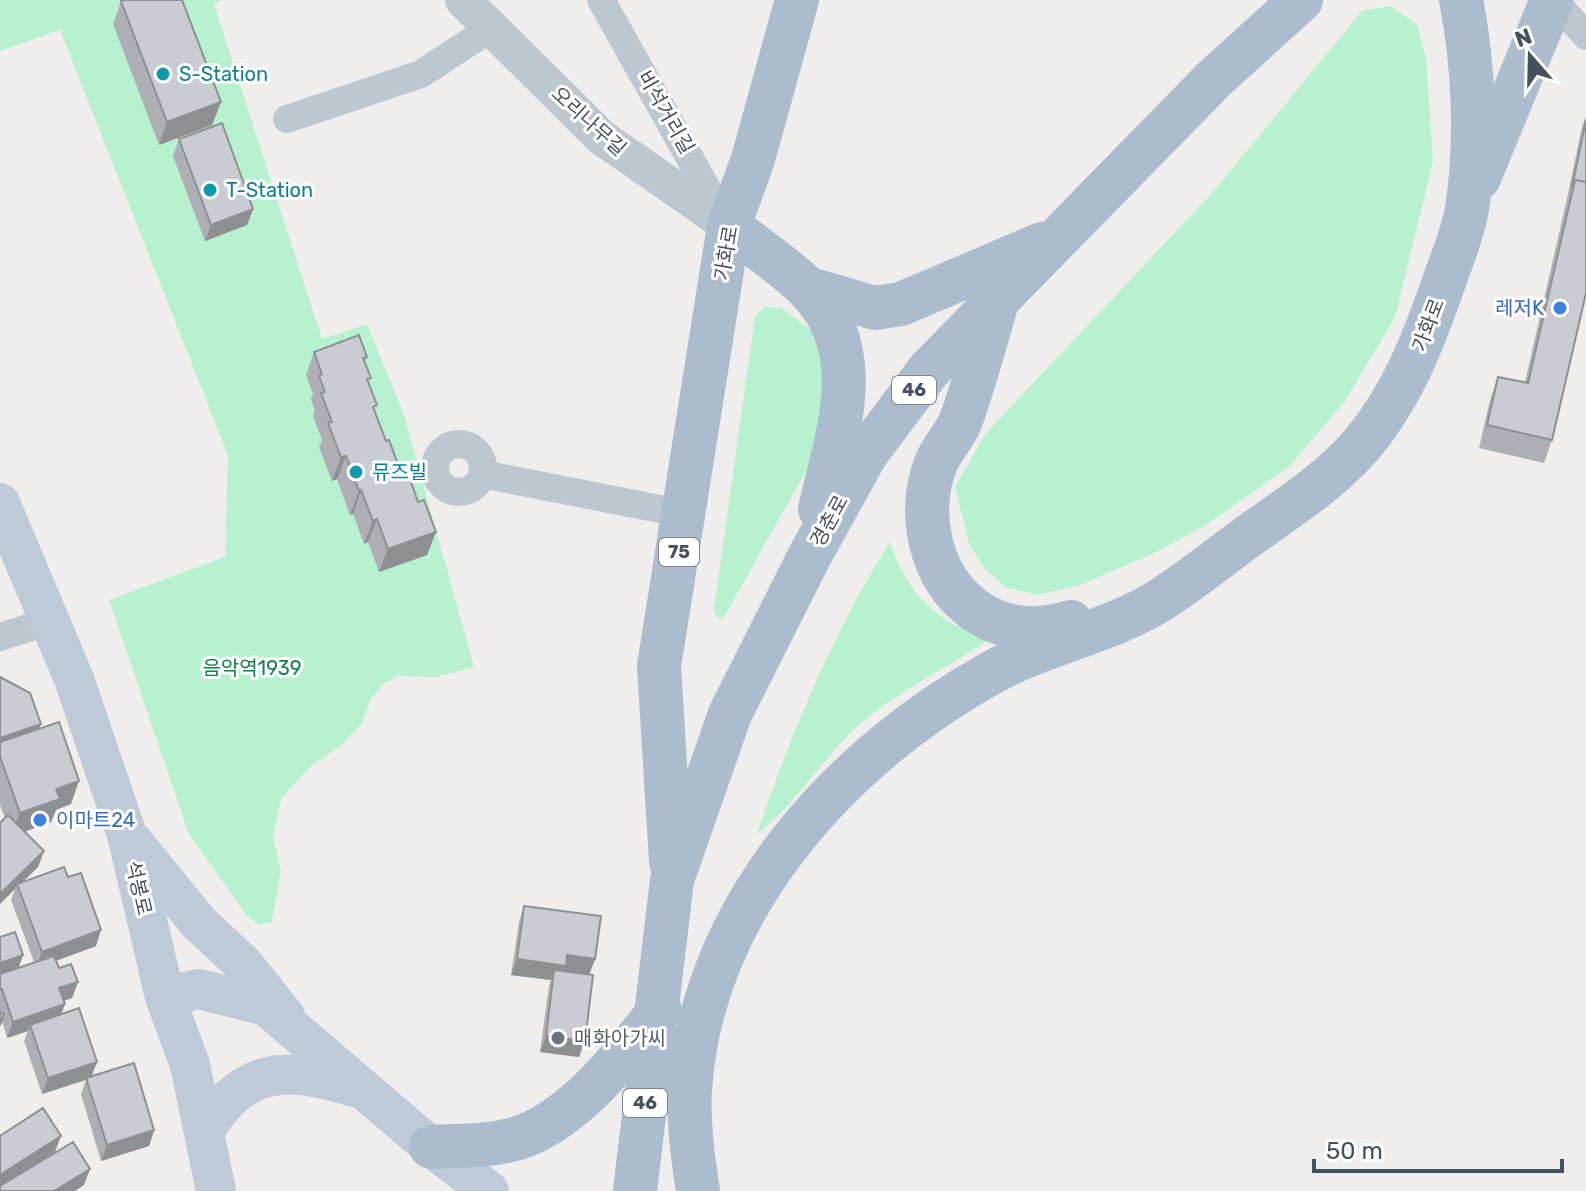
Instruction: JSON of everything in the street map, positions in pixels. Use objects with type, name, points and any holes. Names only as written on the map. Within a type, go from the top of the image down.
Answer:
[{"type":"main road","name":"가화로","points":[[672,880],[659,666],[729,226],[753,159],[797,0]]},
{"type":"main road","name":"경춘로","points":[[635,1191],[672,880],[730,714],[809,557],[866,454],[929,370],[1214,79],[1301,0]]},
{"type":"main road","name":"가화로","points":[[1210,564],[1314,489],[1352,455],[1382,419],[1408,377],[1429,326],[1467,210],[1470,75],[1461,0]]},
{"type":"main road","points":[[1467,210],[1553,0]]},
{"type":"main road","points":[[729,226],[807,288],[835,326],[843,349],[845,370],[840,422],[809,557]]},
{"type":"main road","points":[[807,288],[875,308],[901,304],[1056,238]]},
{"type":"main road","points":[[998,301],[960,424],[938,459],[926,501],[934,552],[956,593],[976,611],[995,621],[1011,628],[1034,629],[1089,616],[1210,564]]},
{"type":"main road","name":"석봉로","points":[[0,503],[50,621],[127,835],[165,997],[190,1065],[216,1191]]},
{"type":"main road","points":[[431,1147],[521,1138],[553,1122],[590,1088],[655,1015],[823,804],[909,725],[990,673],[1027,655],[1138,613],[1210,564]]},
{"type":"main road","points":[[127,835],[199,923],[244,965],[303,1038]]},
{"type":"main road","points":[[698,1191],[690,1090],[702,1015],[725,949],[754,891]]},
{"type":"main road","points":[[165,997],[199,989],[266,1006],[431,1147],[489,1191]]},
{"type":"main road","points":[[204,1132],[230,1094],[247,1082],[277,1075],[327,1080],[365,1091]]},
{"type":"street","name":"오리나무길","points":[[463,0],[601,137],[729,226]]},
{"type":"street","name":"비석거리길","points":[[601,0],[729,226]]},
{"type":"street","points":[[1553,0],[1586,36]]},
{"type":"street","points":[[287,119],[421,74],[491,28]]},
{"type":"street","points":[[482,474],[685,514]]},
{"type":"street","points":[[0,637],[50,621]]},
{"type":"green space","name":"음악역1939","points":[[0,0],[221,0],[214,4],[322,339],[367,324],[403,412],[474,667],[437,677],[398,676],[383,684],[371,699],[362,723],[342,745],[310,767],[281,799],[273,837],[281,870],[272,922],[259,925],[247,916],[189,834],[109,600],[225,557],[228,455],[60,30],[0,51]]},
{"type":"green space","points":[[1390,6],[1417,24],[1426,58],[1433,162],[1395,317],[1345,401],[1290,466],[1203,527],[1152,554],[1080,585],[1037,595],[1005,587],[983,567],[970,546],[955,487],[986,433],[1212,193],[1362,11]]},
{"type":"green space","points":[[765,307],[781,308],[830,344],[819,448],[723,619],[717,617],[714,609],[755,316]]},
{"type":"green space","points":[[890,542],[906,578],[927,605],[955,625],[992,638],[872,714],[841,742],[787,806],[757,834],[815,684],[850,612]]},
{"type":"building","name":"S-Station","points":[[123,0],[182,0],[221,102],[167,122]]},
{"type":"building","points":[[1586,120],[1586,182],[1575,180],[1572,187]]},
{"type":"building","name":"T-Station","points":[[222,123],[253,209],[211,225],[179,139]]},
{"type":"building","points":[[1575,180],[1586,182],[1586,293],[1552,440],[1487,425],[1498,377],[1528,383]]},
{"type":"building","name":"뮤즈빌","points":[[359,335],[371,378],[367,379],[377,405],[373,407],[386,441],[389,440],[402,475],[408,473],[418,502],[424,500],[436,532],[388,549],[377,519],[373,521],[346,456],[341,457],[328,423],[332,422],[321,393],[325,392],[319,376],[322,374],[314,352]]},
{"type":"building","points":[[0,677],[30,693],[41,724],[0,738]]},
{"type":"building","points":[[59,722],[79,781],[56,789],[60,799],[20,813],[0,757],[0,742]]},
{"type":"building","points":[[8,815],[44,851],[0,894],[0,823]]},
{"type":"building","points":[[64,867],[68,877],[81,873],[101,930],[42,952],[17,884]]},
{"type":"building","points":[[524,906],[601,916],[595,959],[567,955],[566,966],[517,959]]},
{"type":"building","points":[[15,932],[23,955],[0,963],[0,937]]},
{"type":"building","points":[[54,956],[59,968],[71,964],[78,982],[59,988],[65,1004],[13,1022],[0,990],[0,974]]},
{"type":"building","points":[[554,970],[593,975],[585,1041],[546,1036]]},
{"type":"building","points":[[79,1008],[97,1062],[48,1078],[30,1025]]},
{"type":"building","points":[[134,1063],[154,1130],[107,1145],[86,1078]]},
{"type":"building","points":[[43,1108],[61,1136],[0,1175],[0,1136]]},
{"type":"building","points":[[73,1142],[90,1169],[54,1191],[0,1191],[0,1186]]},
{"type":"place","name":"S-Station","points":[[163,74]]},
{"type":"place","name":"T-Station","points":[[210,190]]},
{"type":"place","name":"레저K","points":[[1560,308]]},
{"type":"place","name":"뮤즈빌","points":[[356,472]]},
{"type":"place","name":"이마트24","points":[[40,820]]},
{"type":"place","name":"매화아가씨","points":[[558,1038]]}]
